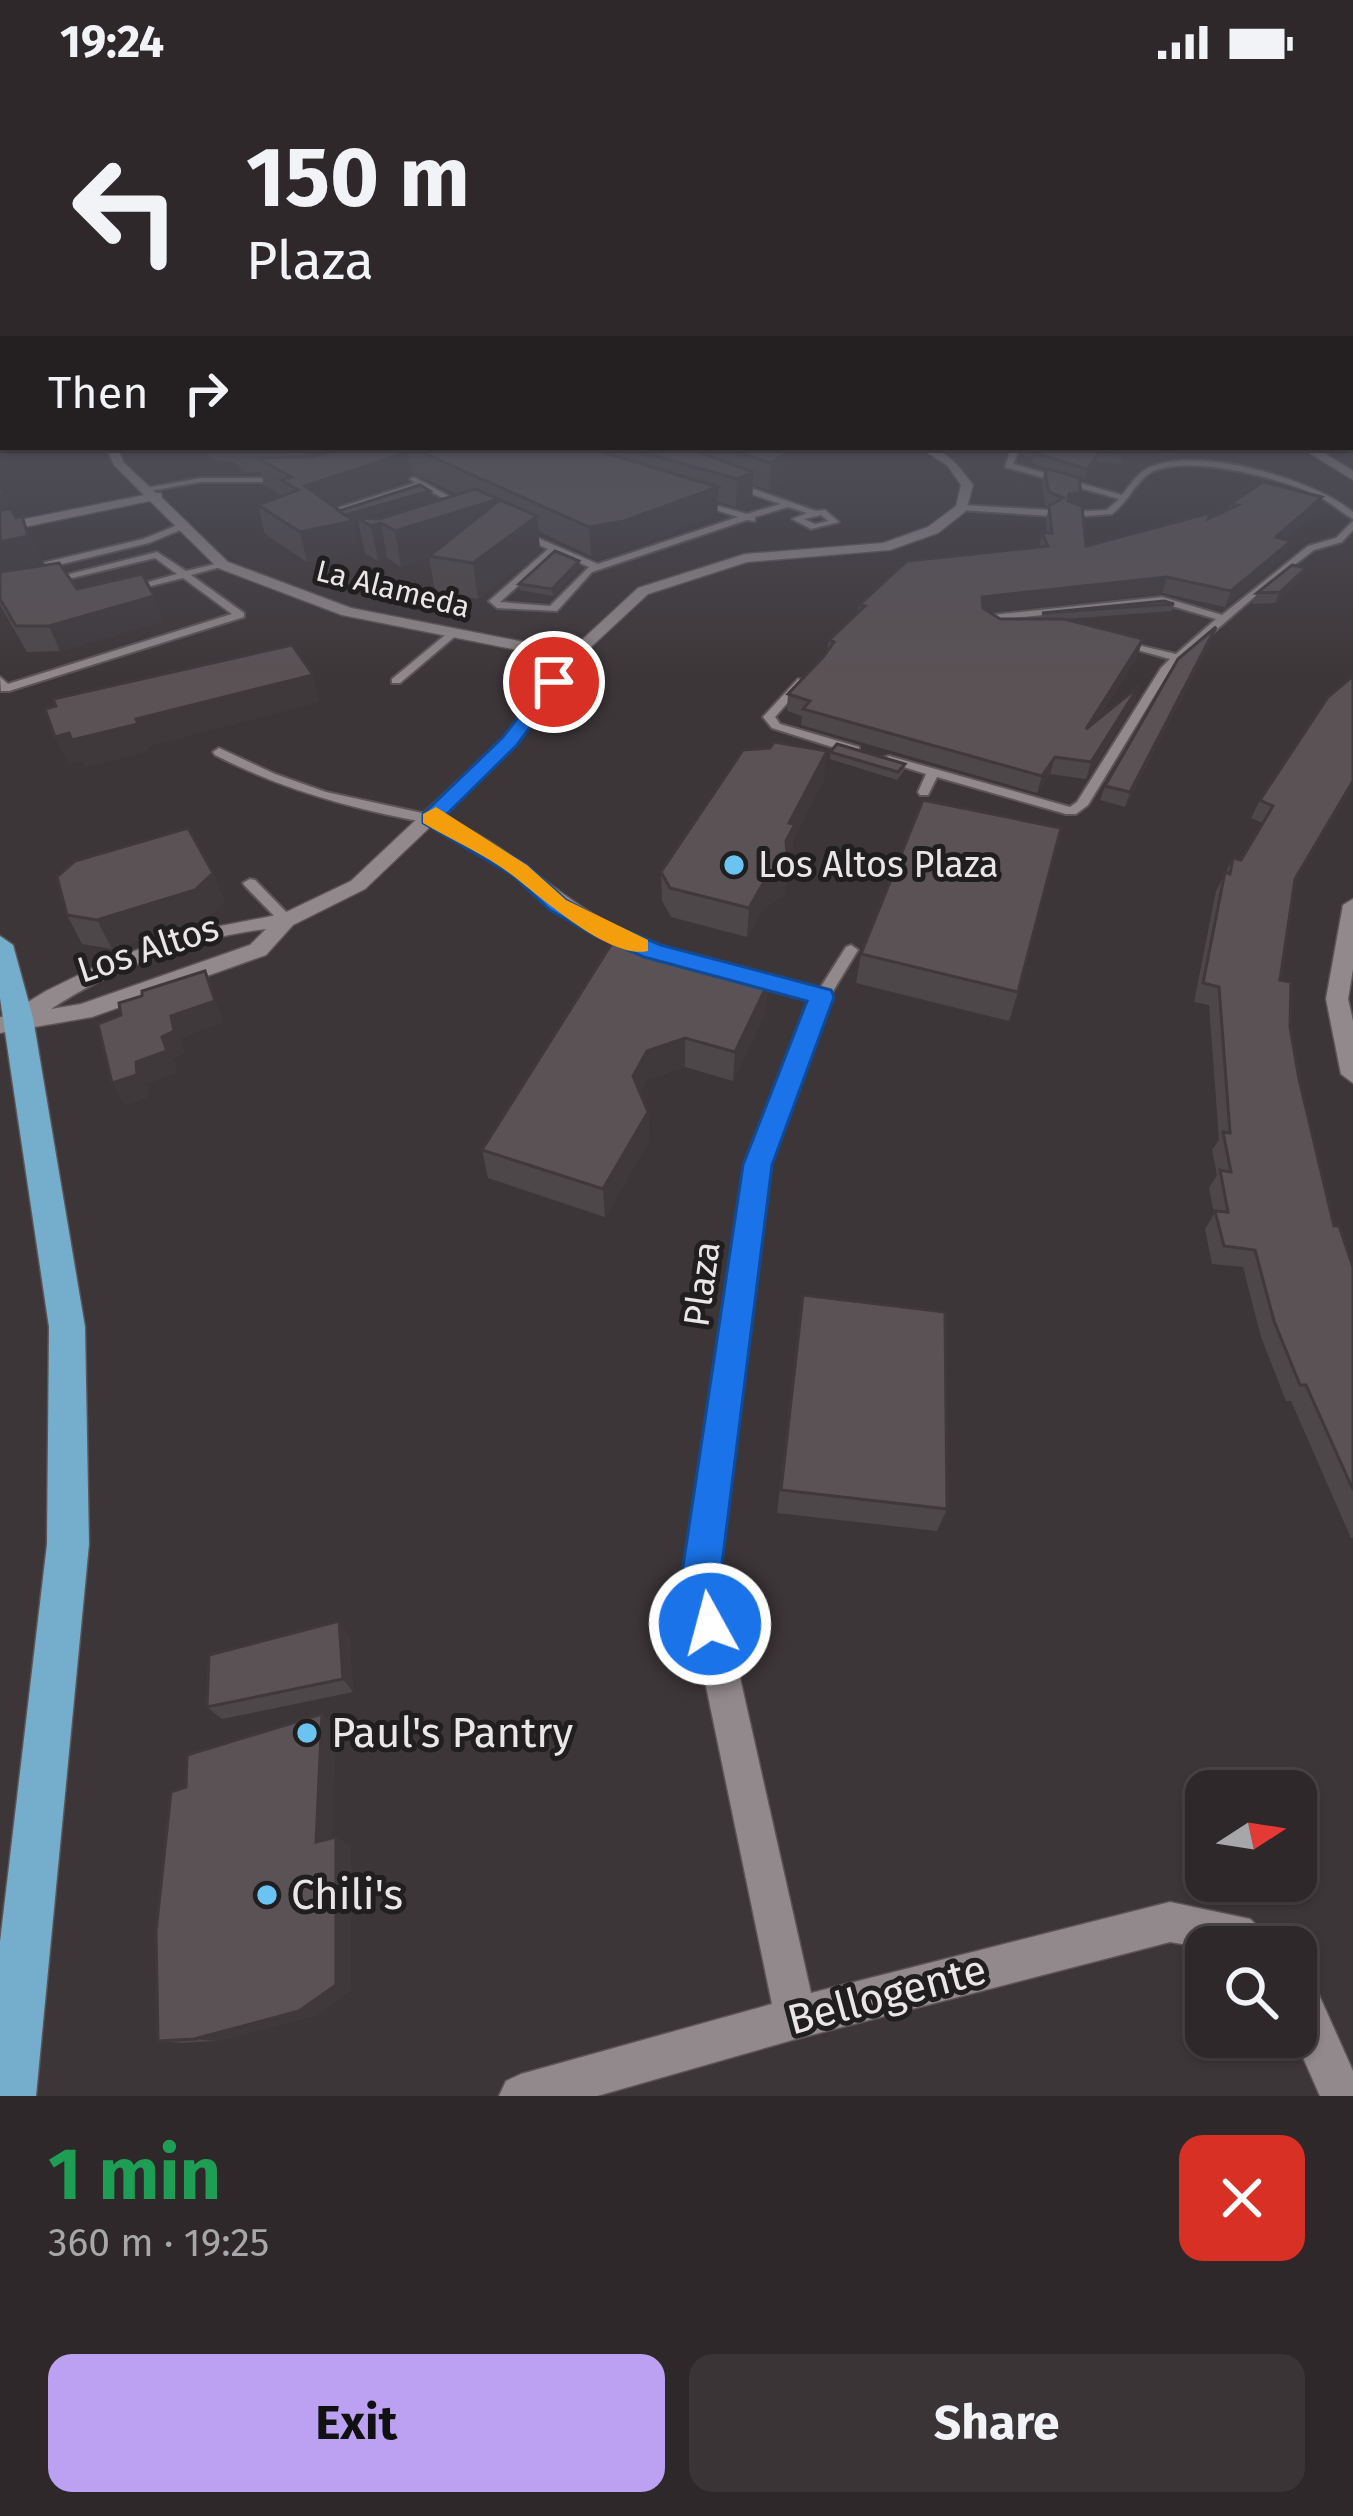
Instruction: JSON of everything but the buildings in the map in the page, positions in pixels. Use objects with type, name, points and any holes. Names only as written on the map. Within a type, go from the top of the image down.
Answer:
[{"type":"main road","points":[[0,945],[67,1328],[68,1544],[8,2096]]},
{"type":"street","points":[[0,519],[142,494]]},
{"type":"street","points":[[0,528],[145,494]]},
{"type":"street","name":"La Alameda","points":[[155,494],[221,564],[347,612],[573,656]]},
{"type":"street","points":[[963,502],[965,494]]},
{"type":"street","name":"Los Altos","points":[[10,1022],[84,1011],[257,950],[286,920],[358,885],[510,741],[573,656],[644,590],[745,558],[885,548],[934,530],[963,502]]},
{"type":"street","points":[[431,819],[519,869],[558,905],[603,931],[653,951],[822,997]]},
{"type":"street","points":[[1353,905],[1345,1002],[1353,1074]]},
{"type":"street","name":"Plaza","points":[[796,2018],[700,1580],[758,1165],[822,997]]},
{"type":"street","name":"Bellogente","points":[[521,2096],[796,2018],[1171,1922],[1195,1926]]},
{"type":"street","points":[[1317,2039],[1342,2096]]},
{"type":"lane","points":[[331,524],[319,516],[388,494]]},
{"type":"lane","points":[[442,494],[480,515],[460,521]]},
{"type":"lane","points":[[761,494],[834,518],[827,526],[810,526],[796,519],[812,512]]},
{"type":"lane","points":[[1110,494],[1121,497]]},
{"type":"lane","points":[[1071,508],[1109,512],[1125,494]]},
{"type":"lane","points":[[814,668],[769,718],[776,726],[1071,811],[1082,805],[1166,668],[1311,548],[1339,540],[1353,520],[1322,494]]},
{"type":"lane","points":[[428,505],[450,498]]},
{"type":"lane","points":[[690,499],[752,519]]},
{"type":"lane","points":[[963,502],[1050,507]]},
{"type":"lane","points":[[553,549],[494,601],[497,605],[553,608],[597,567],[790,503]]},
{"type":"lane","points":[[0,576],[139,543],[185,525]]},
{"type":"lane","points":[[810,526],[823,551]]},
{"type":"lane","points":[[827,526],[845,550]]},
{"type":"lane","points":[[506,527],[597,567]]},
{"type":"lane","points":[[0,680],[5,689],[241,615],[139,543]]},
{"type":"lane","points":[[40,583],[110,577],[157,555]]},
{"type":"lane","points":[[110,577],[129,590],[221,564]]},
{"type":"lane","points":[[1012,631],[996,628],[986,618],[1162,600],[1226,619]]},
{"type":"lane","points":[[396,681],[454,633]]},
{"type":"lane","points":[[1098,636],[1179,658]]},
{"type":"lane","points":[[219,752],[279,784],[358,807],[431,819]]},
{"type":"lane","points":[[924,792],[933,773]]},
{"type":"lane","points":[[250,883],[286,920]]},
{"type":"lane","points":[[822,997],[850,950]]},
{"type":"slow traffic","points":[[436,814],[431,819],[519,869],[558,905],[639,945]]},
{"type":"place","name":"Los Altos Plaza","points":[[734,865]]},
{"type":"place","name":"Paul's Pantry","points":[[307,1733]]},
{"type":"place","name":"Chili's","points":[[267,1895]]},
{"type":"route","points":[[554,682],[510,741],[431,819],[519,869],[558,905],[603,931],[653,951],[822,997],[758,1165],[700,1580],[710,1624]]}]
